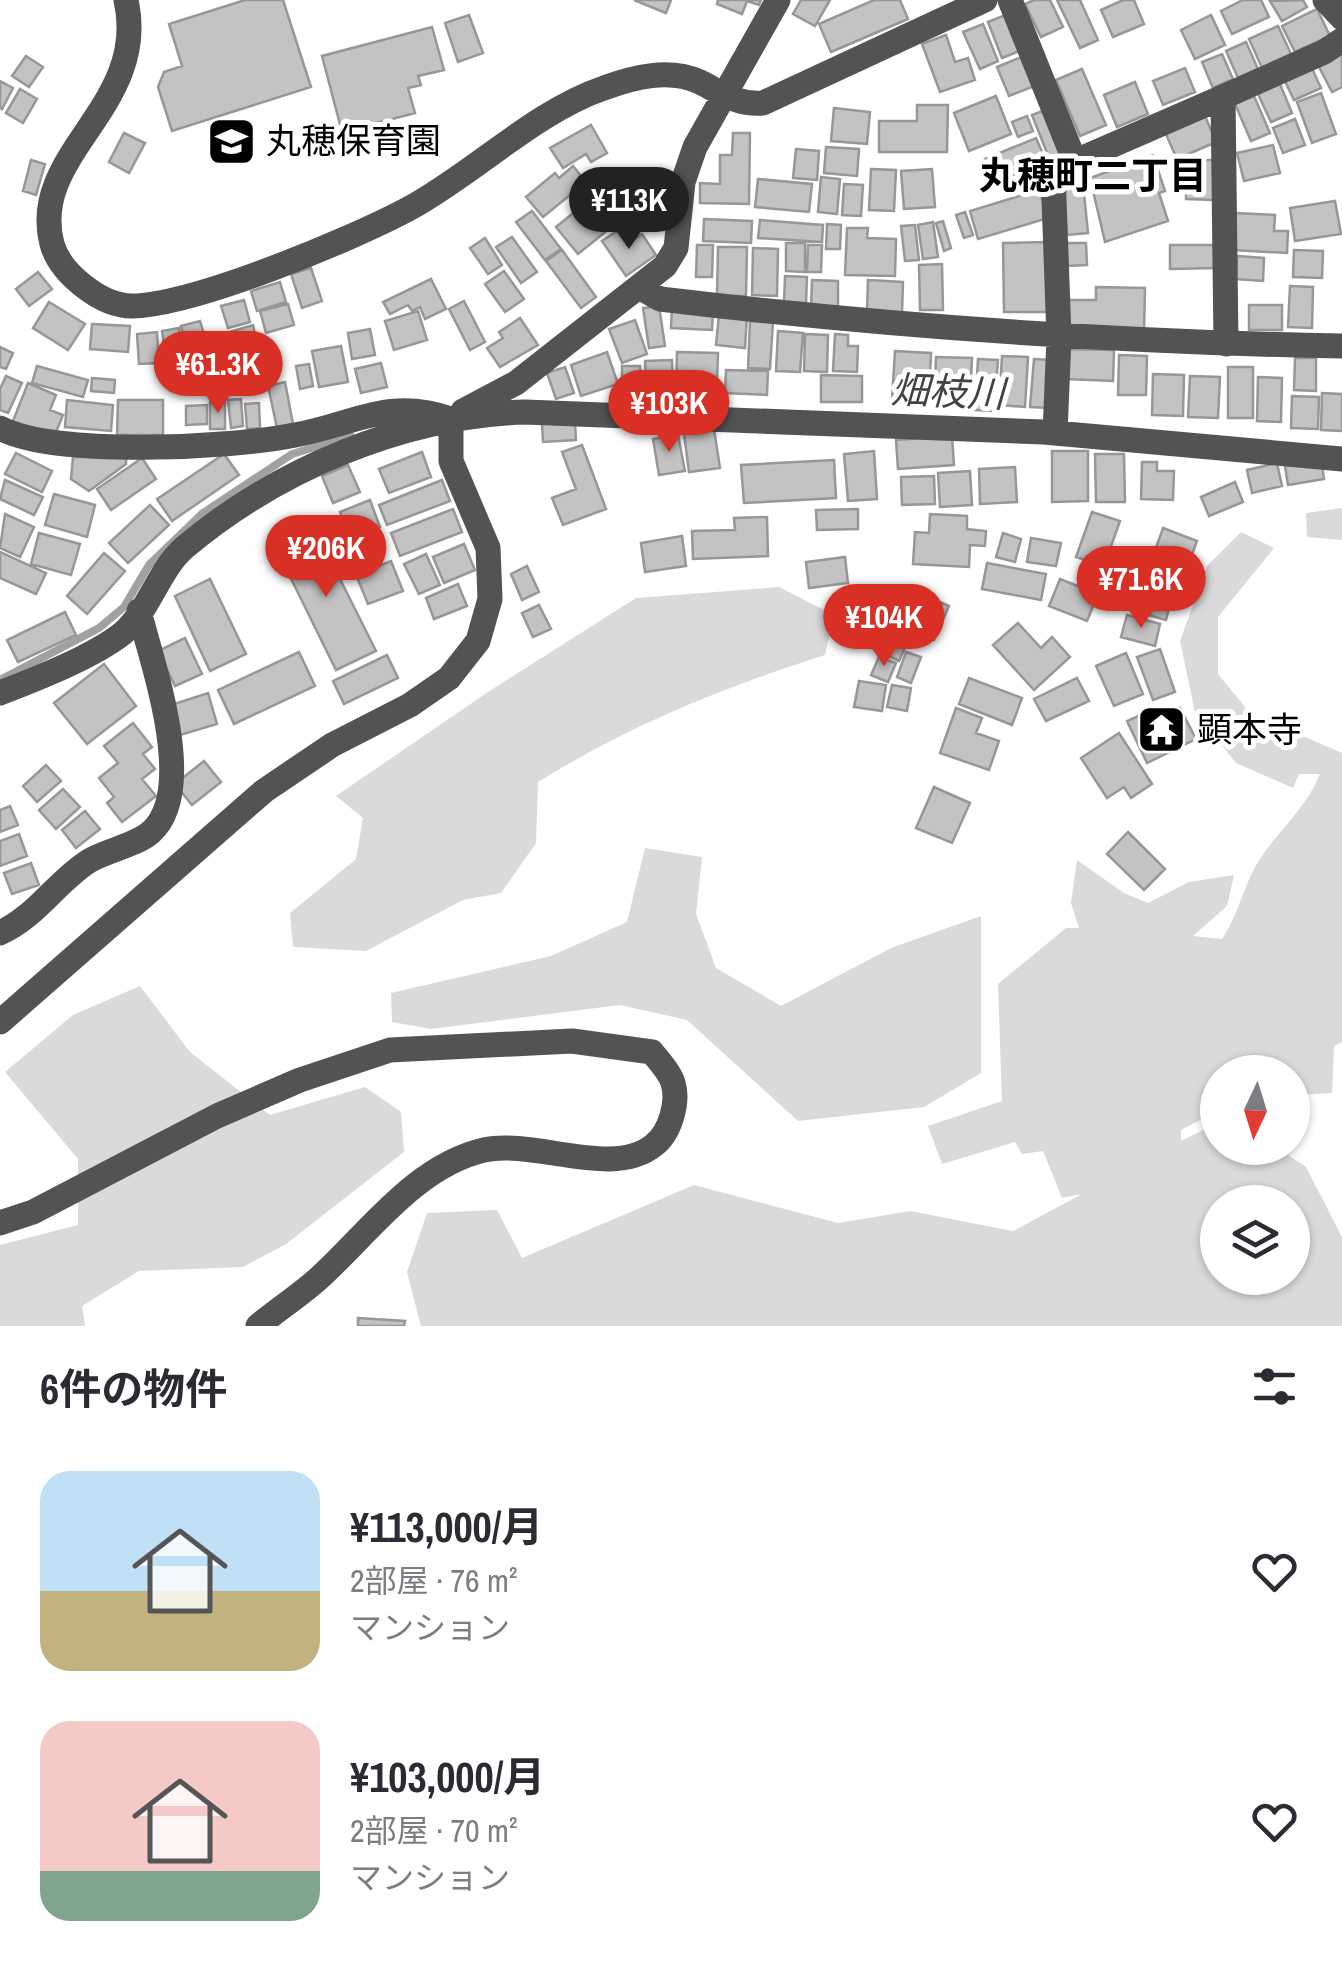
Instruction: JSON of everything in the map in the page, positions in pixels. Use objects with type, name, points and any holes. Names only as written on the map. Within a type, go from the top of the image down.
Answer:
[{"type":"street","points":[[126,0],[130,34],[123,74],[58,178],[46,218],[53,250],[75,280],[129,306],[228,282],[371,227],[456,182],[568,104],[602,88],[668,74],[697,80],[746,105],[763,103],[985,0]]},
{"type":"street","points":[[0,428],[22,439],[71,447],[294,436],[401,407],[451,419],[516,383],[666,266],[676,248],[683,182],[695,147],[778,0]]},
{"type":"street","points":[[1010,0],[1075,162]]},
{"type":"street","points":[[1325,0],[1342,18]]},
{"type":"street","points":[[1056,424],[1059,338],[1053,172],[1342,40]]},
{"type":"street","points":[[1222,97],[1226,344]]},
{"type":"street","points":[[639,286],[660,299],[856,322],[1059,338],[1342,346]]},
{"type":"street","points":[[0,693],[36,679],[124,632],[181,549],[256,495],[360,446],[451,419],[526,412],[1056,424],[1342,459]]},
{"type":"street","points":[[0,1022],[264,792],[332,746],[410,705],[449,678],[478,641],[490,598],[488,548],[451,461],[451,419]]},
{"type":"street","points":[[0,933],[22,923],[88,862],[151,832],[170,800],[173,759],[139,610]]},
{"type":"street","points":[[0,1223],[33,1212],[217,1116],[300,1080],[390,1050],[498,1043],[613,1044],[652,1052],[674,1082],[673,1117],[654,1145],[616,1161],[524,1146],[483,1150],[444,1166],[408,1192],[317,1280],[258,1326]]},
{"type":"shaded area","points":[[1342,508],[1342,540],[1307,537],[1306,513]]},
{"type":"shaded area","points":[[1241,532],[1274,548],[1218,617],[1218,674],[1250,713],[1342,753],[1342,1042],[1334,1046],[1332,1093],[1310,1094],[1310,1055],[1200,1055],[1200,1120],[1181,1130],[1181,1141],[1200,1132],[1200,1165],[1306,1167],[1342,1237],[1342,1326],[421,1326],[407,1272],[427,1213],[497,1210],[522,1258],[694,1185],[838,1223],[910,1211],[1013,1231],[1082,1194],[1062,1198],[1043,1151],[1022,1154],[1015,1142],[942,1164],[928,1126],[1002,1101],[998,984],[1066,928],[1079,928],[1071,903],[1077,860],[1124,893],[1148,903],[1189,882],[1234,875],[1227,906],[1193,936],[1222,939],[1260,859],[1314,786],[1320,774],[1299,774],[1293,788],[1236,763],[1195,712],[1180,641],[1207,566]]},
{"type":"shaded area","points":[[779,587],[834,615],[825,655],[677,710],[538,782],[536,843],[501,893],[463,900],[366,951],[293,947],[290,913],[356,859],[363,818],[336,796],[488,692],[636,598]]},
{"type":"shaded area","points":[[645,848],[702,857],[696,914],[716,968],[781,1006],[891,948],[981,916],[981,1073],[924,1107],[798,1121],[687,1020],[620,1005],[431,1029],[392,1022],[391,993],[551,956],[627,922]]},
{"type":"shaded area","points":[[140,986],[190,1052],[270,1115],[365,1087],[401,1112],[404,1152],[286,1244],[243,1267],[139,1271],[82,1306],[85,1326],[0,1326],[0,1245],[78,1225],[78,1159],[5,1072],[73,1015]]},
{"type":"building","points":[[245,0],[283,0],[311,87],[172,131],[158,87],[164,72],[182,66],[169,24]]},
{"type":"building","points":[[634,0],[671,0],[666,13]]},
{"type":"building","points":[[718,0],[761,0],[759,5],[747,1],[742,14],[717,4]]},
{"type":"building","points":[[801,0],[830,0],[815,26],[793,14]]},
{"type":"building","points":[[874,0],[900,0],[908,19],[831,52],[819,24]]},
{"type":"building","points":[[1050,0],[1063,27],[1041,37],[1025,4]]},
{"type":"building","points":[[1057,0],[1080,0],[1098,40],[1080,48]]},
{"type":"building","points":[[1123,0],[1134,0],[1144,24],[1113,37],[1101,10]]},
{"type":"building","points":[[1243,0],[1261,0],[1269,17],[1232,34],[1221,11]]},
{"type":"building","points":[[1303,0],[1307,7],[1282,21],[1270,1]]},
{"type":"building","points":[[1317,9],[1330,36],[1295,52],[1282,26]]},
{"type":"building","points":[[1008,14],[1022,50],[1002,58],[988,22]]},
{"type":"building","points":[[469,15],[483,53],[458,62],[445,23]]},
{"type":"building","points":[[1211,15],[1225,45],[1195,59],[1181,30]]},
{"type":"building","points":[[983,24],[998,61],[980,69],[963,32]]},
{"type":"building","points":[[1278,26],[1292,56],[1262,68],[1249,39]]},
{"type":"building","points":[[432,27],[444,70],[418,76],[421,85],[408,88],[415,113],[342,132],[322,56]]},
{"type":"building","points":[[946,35],[955,62],[968,58],[975,80],[940,92],[922,44]]},
{"type":"building","points":[[1246,42],[1258,69],[1238,78],[1226,51]]},
{"type":"building","points":[[1342,50],[1342,87],[1332,92],[1317,63]]},
{"type":"building","points":[[1222,54],[1233,79],[1213,88],[1202,62]]},
{"type":"building","points":[[26,56],[43,67],[29,87],[12,76]]},
{"type":"building","points":[[1024,56],[1037,85],[1009,96],[997,67]]},
{"type":"building","points":[[1311,66],[1321,88],[1294,100],[1284,79]]},
{"type":"building","points":[[1185,68],[1195,92],[1163,105],[1153,81]]},
{"type":"building","points":[[1082,69],[1106,125],[1080,136],[1056,80]]},
{"type":"building","points":[[0,81],[13,88],[2,109],[0,108]]},
{"type":"building","points":[[1135,82],[1148,114],[1117,127],[1104,95]]},
{"type":"building","points":[[1280,84],[1292,113],[1271,122],[1258,94]]},
{"type":"building","points":[[20,89],[37,99],[23,123],[6,113]]},
{"type":"building","points":[[1321,93],[1336,134],[1312,143],[1297,102]]},
{"type":"building","points":[[996,96],[1011,134],[969,151],[954,113]]},
{"type":"building","points":[[1254,96],[1270,133],[1251,141],[1235,104]]},
{"type":"building","points":[[917,105],[948,105],[947,152],[879,152],[879,121],[917,121]]},
{"type":"building","points":[[834,108],[870,112],[867,144],[831,141]]},
{"type":"building","points":[[1050,108],[1067,151],[1049,158],[1032,115]]},
{"type":"building","points":[[1027,116],[1033,131],[1018,137],[1012,122]]},
{"type":"building","points":[[1205,116],[1216,142],[1177,159],[1165,132]]},
{"type":"building","points":[[1295,119],[1305,145],[1283,153],[1273,128]]},
{"type":"building","points":[[591,125],[607,153],[591,162],[586,154],[563,168],[550,148]]},
{"type":"building","points":[[124,133],[145,143],[129,173],[109,162]]},
{"type":"building","points":[[733,133],[750,133],[749,204],[700,203],[700,183],[720,184],[720,155],[732,155]]},
{"type":"building","points":[[1036,138],[1046,161],[995,183],[985,159]]},
{"type":"building","points":[[1273,145],[1280,173],[1244,181],[1237,153]]},
{"type":"building","points":[[826,147],[859,149],[857,176],[824,173]]},
{"type":"building","points":[[796,149],[819,151],[817,180],[793,178]]},
{"type":"building","points":[[1153,155],[1165,191],[1159,193],[1168,221],[1105,242],[1090,178]]},
{"type":"building","points":[[31,160],[45,164],[36,195],[23,191]]},
{"type":"building","points":[[1186,160],[1215,160],[1214,200],[1186,199]]},
{"type":"building","points":[[573,166],[586,182],[543,217],[526,197],[555,173],[559,178]]},
{"type":"building","points":[[871,169],[896,170],[894,211],[869,210]]},
{"type":"building","points":[[932,169],[935,207],[904,209],[901,171]]},
{"type":"building","points":[[821,177],[840,179],[837,214],[818,212]]},
{"type":"building","points":[[758,179],[812,184],[809,212],[755,207]]},
{"type":"building","points":[[1083,183],[1088,233],[1067,235],[1062,184]]},
{"type":"building","points":[[844,184],[863,185],[861,216],[842,215]]},
{"type":"building","points":[[638,185],[660,218],[632,236],[611,203]]},
{"type":"building","points":[[1039,190],[1048,218],[978,239],[970,211]]},
{"type":"building","points":[[588,201],[609,229],[578,254],[556,227]]},
{"type":"building","points":[[1335,201],[1341,234],[1295,241],[1290,208]]},
{"type":"building","points":[[532,211],[561,249],[545,260],[516,222]]},
{"type":"building","points":[[965,212],[973,235],[964,238],[956,215]]},
{"type":"building","points":[[1235,213],[1275,215],[1274,231],[1288,231],[1287,253],[1233,250]]},
{"type":"building","points":[[704,219],[752,221],[751,243],[703,241]]},
{"type":"building","points":[[760,220],[823,225],[822,242],[758,238]]},
{"type":"building","points":[[943,221],[951,248],[944,251],[936,223]]},
{"type":"building","points":[[933,222],[938,257],[923,259],[918,225]]},
{"type":"building","points":[[827,224],[841,225],[840,249],[826,249]]},
{"type":"building","points":[[915,225],[919,260],[905,261],[901,226]]},
{"type":"building","points":[[847,228],[868,228],[867,238],[896,239],[895,276],[845,275]]},
{"type":"building","points":[[617,231],[627,245],[642,234],[656,255],[626,276],[602,241]]},
{"type":"building","points":[[512,237],[537,272],[521,283],[496,247]]},
{"type":"building","points":[[485,238],[502,265],[488,274],[470,248]]},
{"type":"building","points":[[1046,242],[1047,312],[1004,312],[1003,243]]},
{"type":"building","points":[[786,243],[805,243],[805,272],[786,271]]},
{"type":"building","points":[[1067,243],[1086,243],[1087,265],[1067,266]]},
{"type":"building","points":[[697,245],[713,245],[712,277],[696,277]]},
{"type":"building","points":[[808,245],[822,245],[821,272],[807,272]]},
{"type":"building","points":[[1170,245],[1215,245],[1216,268],[1170,269]]},
{"type":"building","points":[[718,247],[747,247],[746,296],[717,296]]},
{"type":"building","points":[[753,248],[778,249],[777,296],[752,295]]},
{"type":"building","points":[[562,250],[596,297],[581,308],[546,261]]},
{"type":"building","points":[[1294,250],[1323,251],[1322,278],[1293,277]]},
{"type":"building","points":[[1237,256],[1264,258],[1263,281],[1236,279]]},
{"type":"building","points":[[942,264],[943,310],[920,310],[919,265]]},
{"type":"building","points":[[311,268],[322,301],[302,308],[291,274]]},
{"type":"building","points":[[504,271],[524,299],[505,312],[485,284]]},
{"type":"building","points":[[38,272],[52,289],[29,306],[16,289]]},
{"type":"building","points":[[785,276],[807,277],[806,304],[784,303]]},
{"type":"building","points":[[431,279],[446,309],[425,319],[420,307],[412,311],[408,305],[390,314],[383,302]]},
{"type":"building","points":[[812,280],[838,281],[838,307],[811,307]]},
{"type":"building","points":[[868,280],[903,282],[902,313],[867,311]]},
{"type":"building","points":[[280,282],[286,302],[257,311],[251,291]]},
{"type":"building","points":[[1290,286],[1313,287],[1312,328],[1288,327]]},
{"type":"building","points":[[1096,287],[1145,288],[1144,331],[1068,330],[1069,300],[1096,300]]},
{"type":"building","points":[[244,300],[250,322],[228,328],[221,306]]},
{"type":"building","points":[[464,301],[485,342],[470,350],[449,309]]},
{"type":"building","points":[[49,302],[85,324],[68,350],[33,328]]},
{"type":"building","points":[[288,304],[294,325],[266,333],[260,311]]},
{"type":"building","points":[[1249,305],[1282,305],[1282,330],[1249,330]]},
{"type":"building","points":[[659,306],[665,346],[649,348],[643,308]]},
{"type":"building","points":[[672,307],[713,309],[712,330],[671,328]]},
{"type":"building","points":[[418,311],[427,340],[394,350],[385,321]]},
{"type":"building","points":[[719,314],[747,316],[745,348],[716,345]]},
{"type":"building","points":[[520,318],[538,345],[500,367],[487,348],[503,338],[499,332]]},
{"type":"building","points":[[635,320],[647,354],[622,363],[609,329]]},
{"type":"building","points":[[200,321],[209,350],[190,356],[181,326]]},
{"type":"building","points":[[750,321],[773,322],[770,369],[748,368]]},
{"type":"building","points":[[92,324],[130,326],[128,352],[90,349]]},
{"type":"building","points":[[253,325],[258,347],[234,353],[229,332]]},
{"type":"building","points":[[179,328],[184,359],[167,362],[162,331]]},
{"type":"building","points":[[370,329],[375,355],[352,359],[348,333]]},
{"type":"building","points":[[778,331],[803,333],[800,372],[776,371]]},
{"type":"building","points":[[157,332],[159,363],[139,364],[137,334]]},
{"type":"building","points":[[805,334],[828,335],[827,372],[804,371]]},
{"type":"building","points":[[835,334],[848,335],[848,346],[858,346],[857,372],[833,371]]},
{"type":"building","points":[[341,346],[348,382],[319,387],[312,351]]},
{"type":"building","points":[[0,347],[13,353],[6,369],[0,367]]},
{"type":"building","points":[[1067,349],[1114,350],[1113,381],[1066,379]]},
{"type":"building","points":[[895,351],[931,353],[929,400],[892,399]]},
{"type":"building","points":[[607,352],[618,384],[581,396],[571,365]]},
{"type":"building","points":[[677,352],[718,353],[717,381],[708,380],[708,393],[676,393]]},
{"type":"building","points":[[1119,355],[1147,356],[1146,395],[1118,395]]},
{"type":"building","points":[[1002,356],[1028,357],[1025,407],[999,405]]},
{"type":"building","points":[[936,357],[972,358],[970,405],[934,404]]},
{"type":"building","points":[[1295,358],[1316,358],[1316,391],[1294,390]]},
{"type":"building","points":[[978,359],[998,360],[994,411],[975,410]]},
{"type":"building","points":[[1034,359],[1051,360],[1048,408],[1030,407]]},
{"type":"building","points":[[672,360],[673,394],[646,395],[645,361]]},
{"type":"building","points":[[381,363],[387,387],[361,393],[355,369]]},
{"type":"building","points":[[309,364],[313,386],[300,389],[296,366]]},
{"type":"building","points":[[37,366],[88,380],[83,397],[32,383]]},
{"type":"building","points":[[622,366],[640,366],[641,394],[622,394]]},
{"type":"building","points":[[565,367],[574,393],[556,399],[547,373]]},
{"type":"building","points":[[1228,367],[1253,367],[1253,418],[1228,418]]},
{"type":"building","points":[[726,370],[768,371],[767,395],[725,393]]},
{"type":"building","points":[[1153,374],[1184,375],[1183,416],[1152,415]]},
{"type":"building","points":[[821,375],[862,376],[862,402],[821,402]]},
{"type":"building","points":[[6,376],[22,383],[8,413],[0,410],[0,389]]},
{"type":"building","points":[[1190,376],[1220,377],[1218,418],[1188,417]]},
{"type":"building","points":[[1258,377],[1282,378],[1281,422],[1257,421]]},
{"type":"building","points":[[92,378],[115,380],[114,393],[91,391]]},
{"type":"building","points":[[285,382],[293,424],[277,428],[268,386]]},
{"type":"building","points":[[28,383],[56,395],[50,410],[63,415],[54,437],[13,421]]},
{"type":"building","points":[[1322,393],[1342,394],[1342,431],[1321,430]]},
{"type":"building","points":[[1292,396],[1319,397],[1318,429],[1291,428]]},
{"type":"building","points":[[241,399],[243,426],[231,428],[228,400]]},
{"type":"building","points":[[67,400],[113,405],[111,431],[65,427]]},
{"type":"building","points":[[118,400],[163,400],[163,435],[117,435]]},
{"type":"building","points":[[210,402],[225,402],[225,429],[210,429]]},
{"type":"building","points":[[259,403],[260,428],[247,429],[245,404]]},
{"type":"building","points":[[207,405],[207,424],[186,425],[186,406]]},
{"type":"building","points":[[575,422],[576,440],[543,442],[542,423]]},
{"type":"building","points":[[714,429],[720,468],[689,472],[684,434]]},
{"type":"building","points":[[678,435],[685,471],[659,475],[653,439]]},
{"type":"building","points":[[952,436],[954,465],[898,469],[896,440]]},
{"type":"building","points":[[582,445],[606,509],[563,525],[552,498],[576,489],[562,452]]},
{"type":"building","points":[[874,451],[877,499],[848,501],[844,454]]},
{"type":"building","points":[[1052,451],[1088,451],[1088,501],[1052,502]]},
{"type":"building","points":[[422,452],[431,477],[389,493],[379,469]]},
{"type":"building","points":[[16,453],[52,471],[42,492],[5,474]]},
{"type":"building","points":[[224,454],[239,475],[172,521],[157,499]]},
{"type":"building","points":[[1095,454],[1124,454],[1125,502],[1096,502]]},
{"type":"building","points":[[73,457],[126,457],[126,464],[89,491],[71,479]]},
{"type":"building","points":[[142,458],[156,479],[111,510],[97,489]]},
{"type":"building","points":[[1321,459],[1324,479],[1288,485],[1285,466]]},
{"type":"building","points":[[834,460],[836,498],[744,503],[741,465]]},
{"type":"building","points":[[1142,462],[1157,462],[1157,471],[1174,471],[1173,500],[1141,499]]},
{"type":"building","points":[[1277,463],[1282,486],[1252,493],[1247,470]]},
{"type":"building","points":[[348,465],[360,492],[333,503],[322,476]]},
{"type":"building","points":[[1015,467],[1017,502],[980,504],[979,469]]},
{"type":"building","points":[[970,471],[972,505],[940,507],[938,473]]},
{"type":"building","points":[[934,476],[935,504],[902,505],[901,477]]},
{"type":"building","points":[[5,480],[43,497],[34,515],[0,499]]},
{"type":"building","points":[[442,480],[450,501],[387,525],[379,505]]},
{"type":"building","points":[[1235,482],[1243,502],[1209,516],[1201,497]]},
{"type":"building","points":[[54,494],[95,505],[87,537],[45,525]]},
{"type":"building","points":[[370,500],[380,527],[351,539],[340,512]]},
{"type":"building","points":[[150,505],[169,525],[128,563],[109,543]]},
{"type":"building","points":[[453,509],[462,532],[400,556],[391,533]]},
{"type":"building","points":[[858,509],[858,529],[817,530],[816,510]]},
{"type":"building","points":[[1092,512],[1120,521],[1104,566],[1076,557]]},
{"type":"building","points":[[5,514],[34,527],[20,557],[0,548]]},
{"type":"building","points":[[930,514],[967,516],[967,529],[986,531],[985,546],[970,545],[969,567],[913,564],[915,532],[929,533]]},
{"type":"building","points":[[767,517],[768,556],[693,559],[692,531],[735,530],[734,518]]},
{"type":"building","points":[[1163,528],[1197,541],[1179,590],[1131,572],[1138,554],[1152,559]]},
{"type":"building","points":[[315,529],[376,651],[336,670],[276,548]]},
{"type":"building","points":[[39,533],[80,544],[71,575],[31,564]]},
{"type":"building","points":[[1003,533],[1021,539],[1015,562],[996,557]]},
{"type":"building","points":[[682,536],[686,566],[645,572],[641,543]]},
{"type":"building","points":[[1031,538],[1061,543],[1056,566],[1027,562]]},
{"type":"building","points":[[464,544],[475,570],[444,583],[433,557]]},
{"type":"building","points":[[0,552],[46,573],[36,594],[0,578]]},
{"type":"building","points":[[104,553],[125,571],[87,614],[67,596]]},
{"type":"building","points":[[426,554],[440,585],[419,594],[404,564]]},
{"type":"building","points":[[845,557],[848,583],[809,588],[806,562]]},
{"type":"building","points":[[391,561],[403,591],[368,604],[356,575]]},
{"type":"building","points":[[987,563],[1046,574],[1041,600],[982,589]]},
{"type":"building","points":[[527,566],[539,592],[522,600],[511,574]]},
{"type":"building","points":[[210,579],[246,654],[210,671],[175,596]]},
{"type":"building","points":[[1060,579],[1098,594],[1087,621],[1049,606]]},
{"type":"building","points":[[458,584],[467,606],[434,619],[426,598]]},
{"type":"building","points":[[1145,587],[1173,594],[1166,620],[1137,612]]},
{"type":"building","points":[[933,599],[949,606],[934,640],[919,634]]},
{"type":"building","points":[[876,604],[893,611],[886,627],[869,620]]},
{"type":"building","points":[[539,605],[551,629],[533,637],[522,613]]},
{"type":"building","points":[[65,612],[76,635],[18,662],[7,640]]},
{"type":"building","points":[[899,613],[918,621],[909,641],[890,633]]},
{"type":"building","points":[[1127,615],[1160,624],[1155,646],[1121,637]]},
{"type":"building","points":[[1018,623],[1041,648],[1052,637],[1070,657],[1034,690],[993,645]]},
{"type":"building","points":[[867,624],[885,630],[877,650],[859,643]]},
{"type":"building","points":[[889,637],[906,645],[899,661],[882,653]]},
{"type":"building","points":[[185,638],[202,674],[175,686],[158,651]]},
{"type":"building","points":[[1160,649],[1175,692],[1153,700],[1137,657]]},
{"type":"building","points":[[299,652],[315,686],[234,724],[218,690]]},
{"type":"building","points":[[906,652],[921,657],[911,683],[897,677]]},
{"type":"building","points":[[1126,653],[1143,694],[1114,706],[1096,666]]},
{"type":"building","points":[[387,655],[398,678],[344,704],[333,681]]},
{"type":"building","points":[[879,657],[896,663],[888,682],[871,675]]},
{"type":"building","points":[[104,664],[136,706],[87,744],[54,703]]},
{"type":"building","points":[[969,678],[1022,698],[1012,725],[959,704]]},
{"type":"building","points":[[1077,678],[1089,701],[1046,721],[1034,699]]},
{"type":"building","points":[[859,681],[886,685],[882,711],[854,707]]},
{"type":"building","points":[[892,685],[911,688],[907,711],[887,707]]},
{"type":"building","points":[[208,693],[217,724],[180,735],[171,705]]},
{"type":"building","points":[[956,708],[982,718],[976,733],[999,741],[989,770],[940,753]]},
{"type":"building","points":[[1156,708],[1160,717],[1180,708],[1196,739],[1147,763],[1127,721]]},
{"type":"building","points":[[133,723],[152,747],[143,754],[155,769],[142,779],[156,796],[122,822],[107,803],[114,797],[99,778],[118,763],[104,746]]},
{"type":"building","points":[[1119,733],[1152,784],[1131,798],[1124,787],[1107,798],[1081,758]]},
{"type":"building","points":[[204,761],[221,782],[192,805],[175,784]]},
{"type":"building","points":[[46,765],[61,781],[37,802],[23,786]]},
{"type":"building","points":[[934,787],[970,803],[952,843],[916,828]]},
{"type":"building","points":[[63,789],[80,807],[56,829],[39,810]]},
{"type":"building","points":[[10,806],[18,825],[0,832],[0,810]]},
{"type":"building","points":[[85,811],[100,829],[76,848],[62,830]]},
{"type":"building","points":[[1128,832],[1165,869],[1144,890],[1107,854]]},
{"type":"building","points":[[19,834],[27,856],[0,866],[0,841]]},
{"type":"building","points":[[31,863],[39,885],[12,894],[4,873]]},
{"type":"building","points":[[358,1318],[405,1321],[404,1326],[358,1326]]},
{"type":"waterway","name":"畑枝川","points":[[0,680],[99,628],[124,607],[149,565],[203,513],[292,454],[351,436]]},
{"type":"place","name":"丸穂保育園","points":[[231,141]]},
{"type":"place","name":"顕本寺","points":[[1162,730]]},
{"type":"district","name":"丸穂町二丁目","points":[[1093,176]]}]
